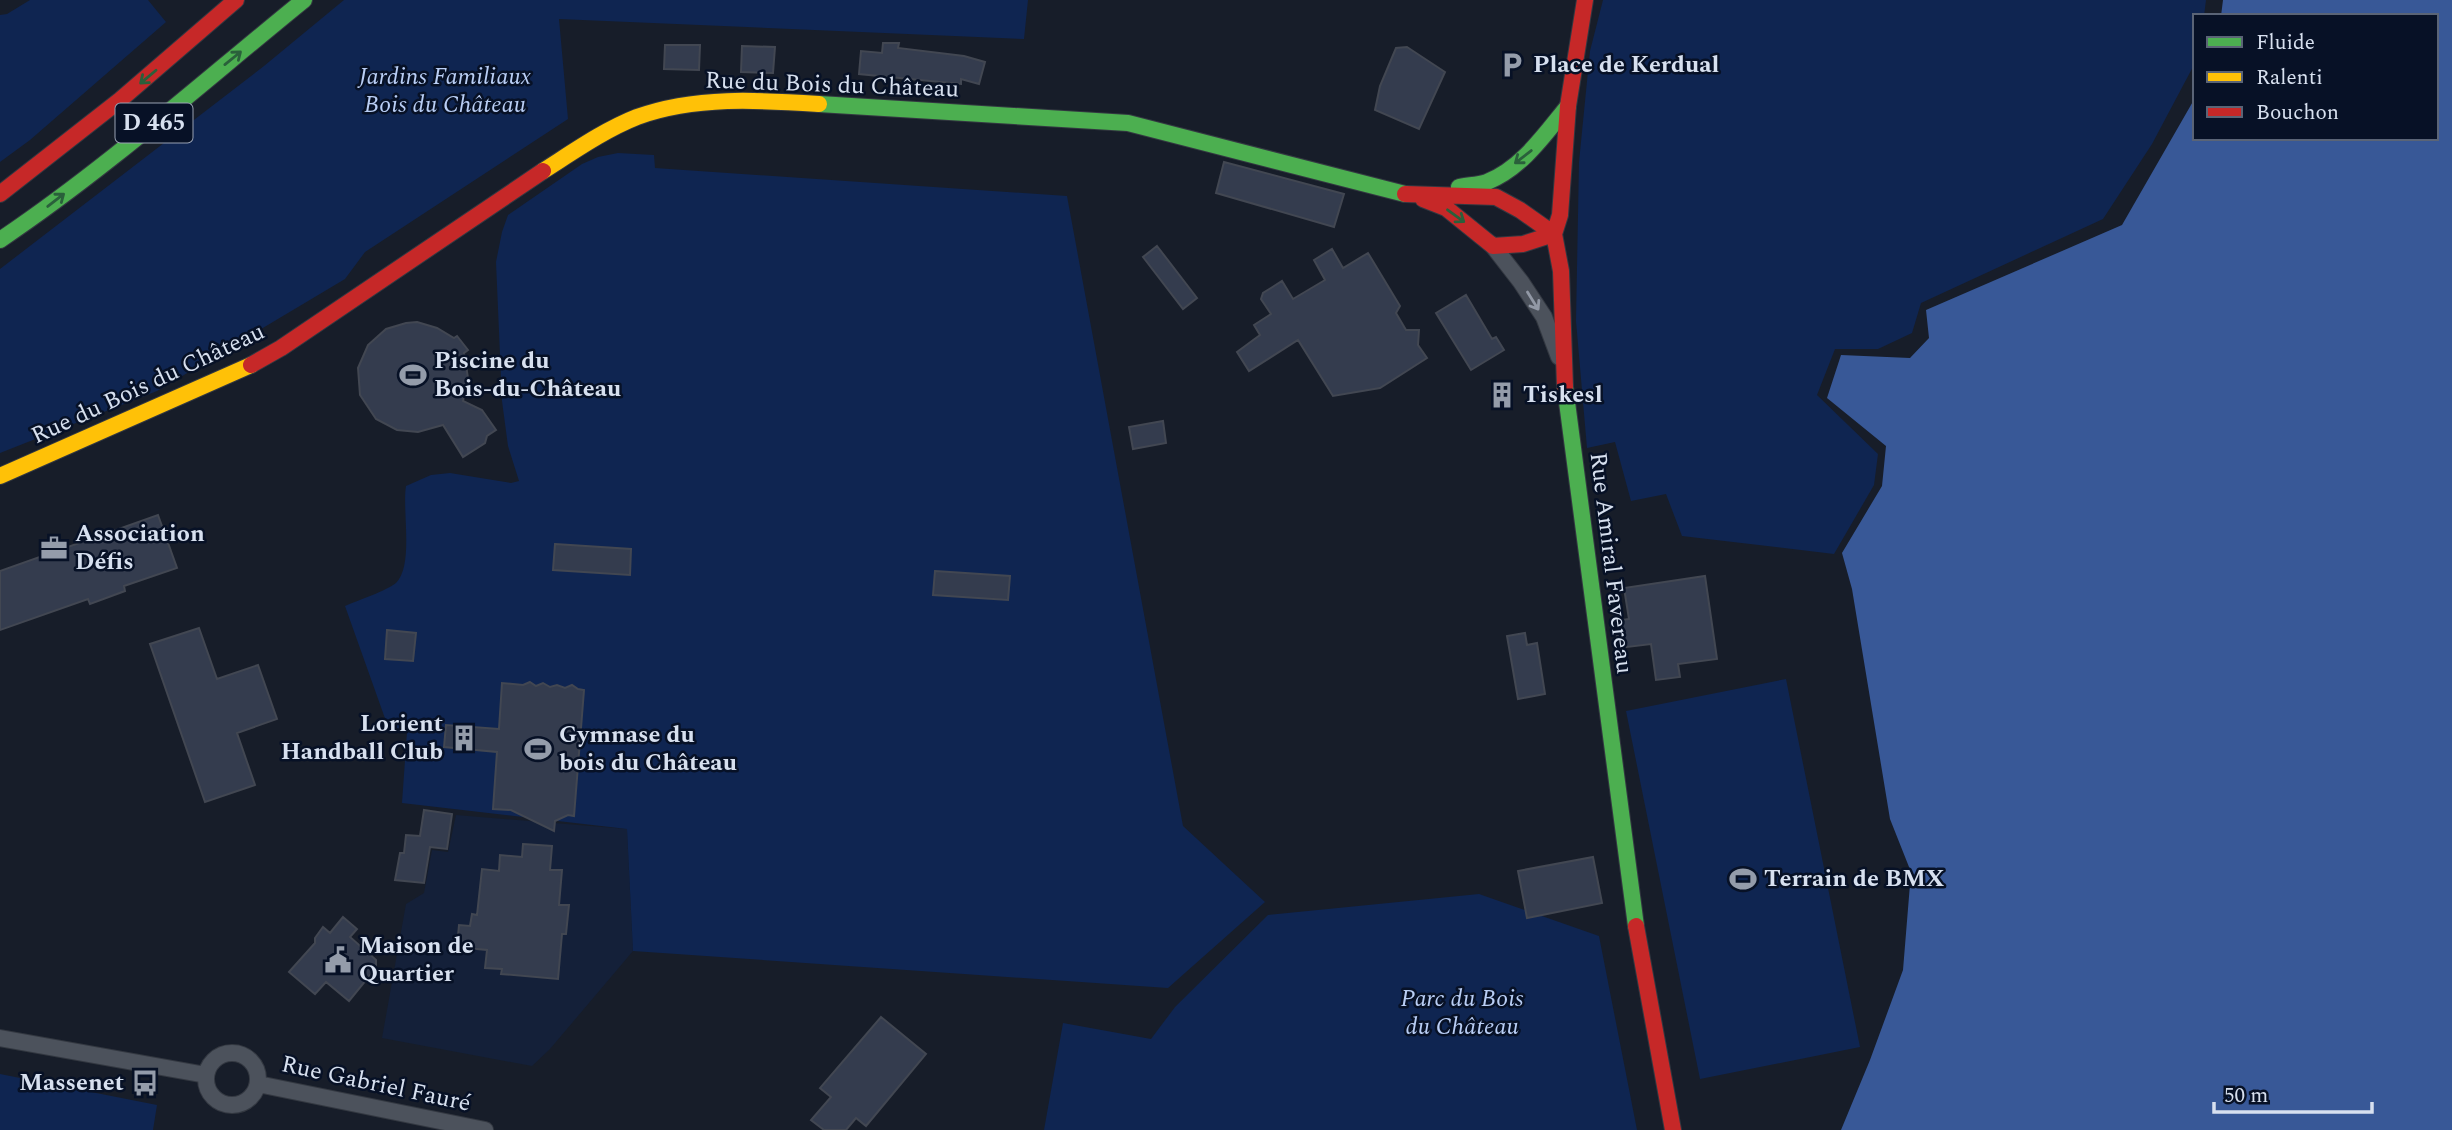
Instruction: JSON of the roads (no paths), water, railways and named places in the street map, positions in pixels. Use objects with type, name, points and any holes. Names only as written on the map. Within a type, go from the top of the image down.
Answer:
[{"type":"main road","name":"D 465","points":[[0,194],[75,138],[236,0]]},
{"type":"main road","name":"D 465","points":[[0,240],[34,217],[304,0]]},
{"type":"main road","name":"Rue Amiral Favereau","points":[[1585,0],[1568,106],[1560,215],[1554,234],[1561,271],[1563,368],[1634,915],[1673,1130]]},
{"type":"main road","name":"Rue du Bois du Château","points":[[0,476],[246,368],[281,348],[581,146],[635,118],[667,108],[701,102],[778,102],[1128,123],[1415,195],[1446,208],[1493,246]]},
{"type":"main road","name":"Rue du Bois du Château","points":[[1415,195],[1487,181],[1532,150],[1568,106]]},
{"type":"main road","name":"Rue du Bois du Château","points":[[1415,195],[1496,197],[1554,234]]},
{"type":"main road","points":[[1493,246],[1523,244],[1554,234]]},
{"type":"street","name":"Rue du Bois du Château","points":[[1493,246],[1544,317],[1563,368]]},
{"type":"street","points":[[0,1038],[206,1075]]},
{"type":"street","points":[[236,1053],[253,1064],[257,1073],[257,1084],[248,1100],[231,1105],[211,1096],[206,1086],[206,1075],[209,1065],[216,1058],[236,1053]]},
{"type":"street","name":"Rue Gabriel Fauré","points":[[257,1084],[485,1130]]},
{"type":"place","name":"Place de Kerdual","points":[[1512,65]]},
{"type":"place","name":"Piscine du Bois-du-Château","points":[[413,375]]},
{"type":"place","name":"Tiskesl","points":[[1502,395]]},
{"type":"place","name":"Association Défis","points":[[54,548]]},
{"type":"place","name":"Lorient Handball Club","points":[[464,738]]},
{"type":"place","name":"Gymnase du bois du Château","points":[[538,749]]},
{"type":"place","name":"Terrain de BMX","points":[[1743,879]]},
{"type":"place","name":"Maison de Quartier","points":[[338,960]]},
{"type":"place","name":"Massenet","points":[[145,1083]]},
{"type":"park label","name":"Jardins Familiaux Bois du Château","points":[[445,91]]},
{"type":"park label","name":"Parc du Bois du Château","points":[[1462,1013]]}]
